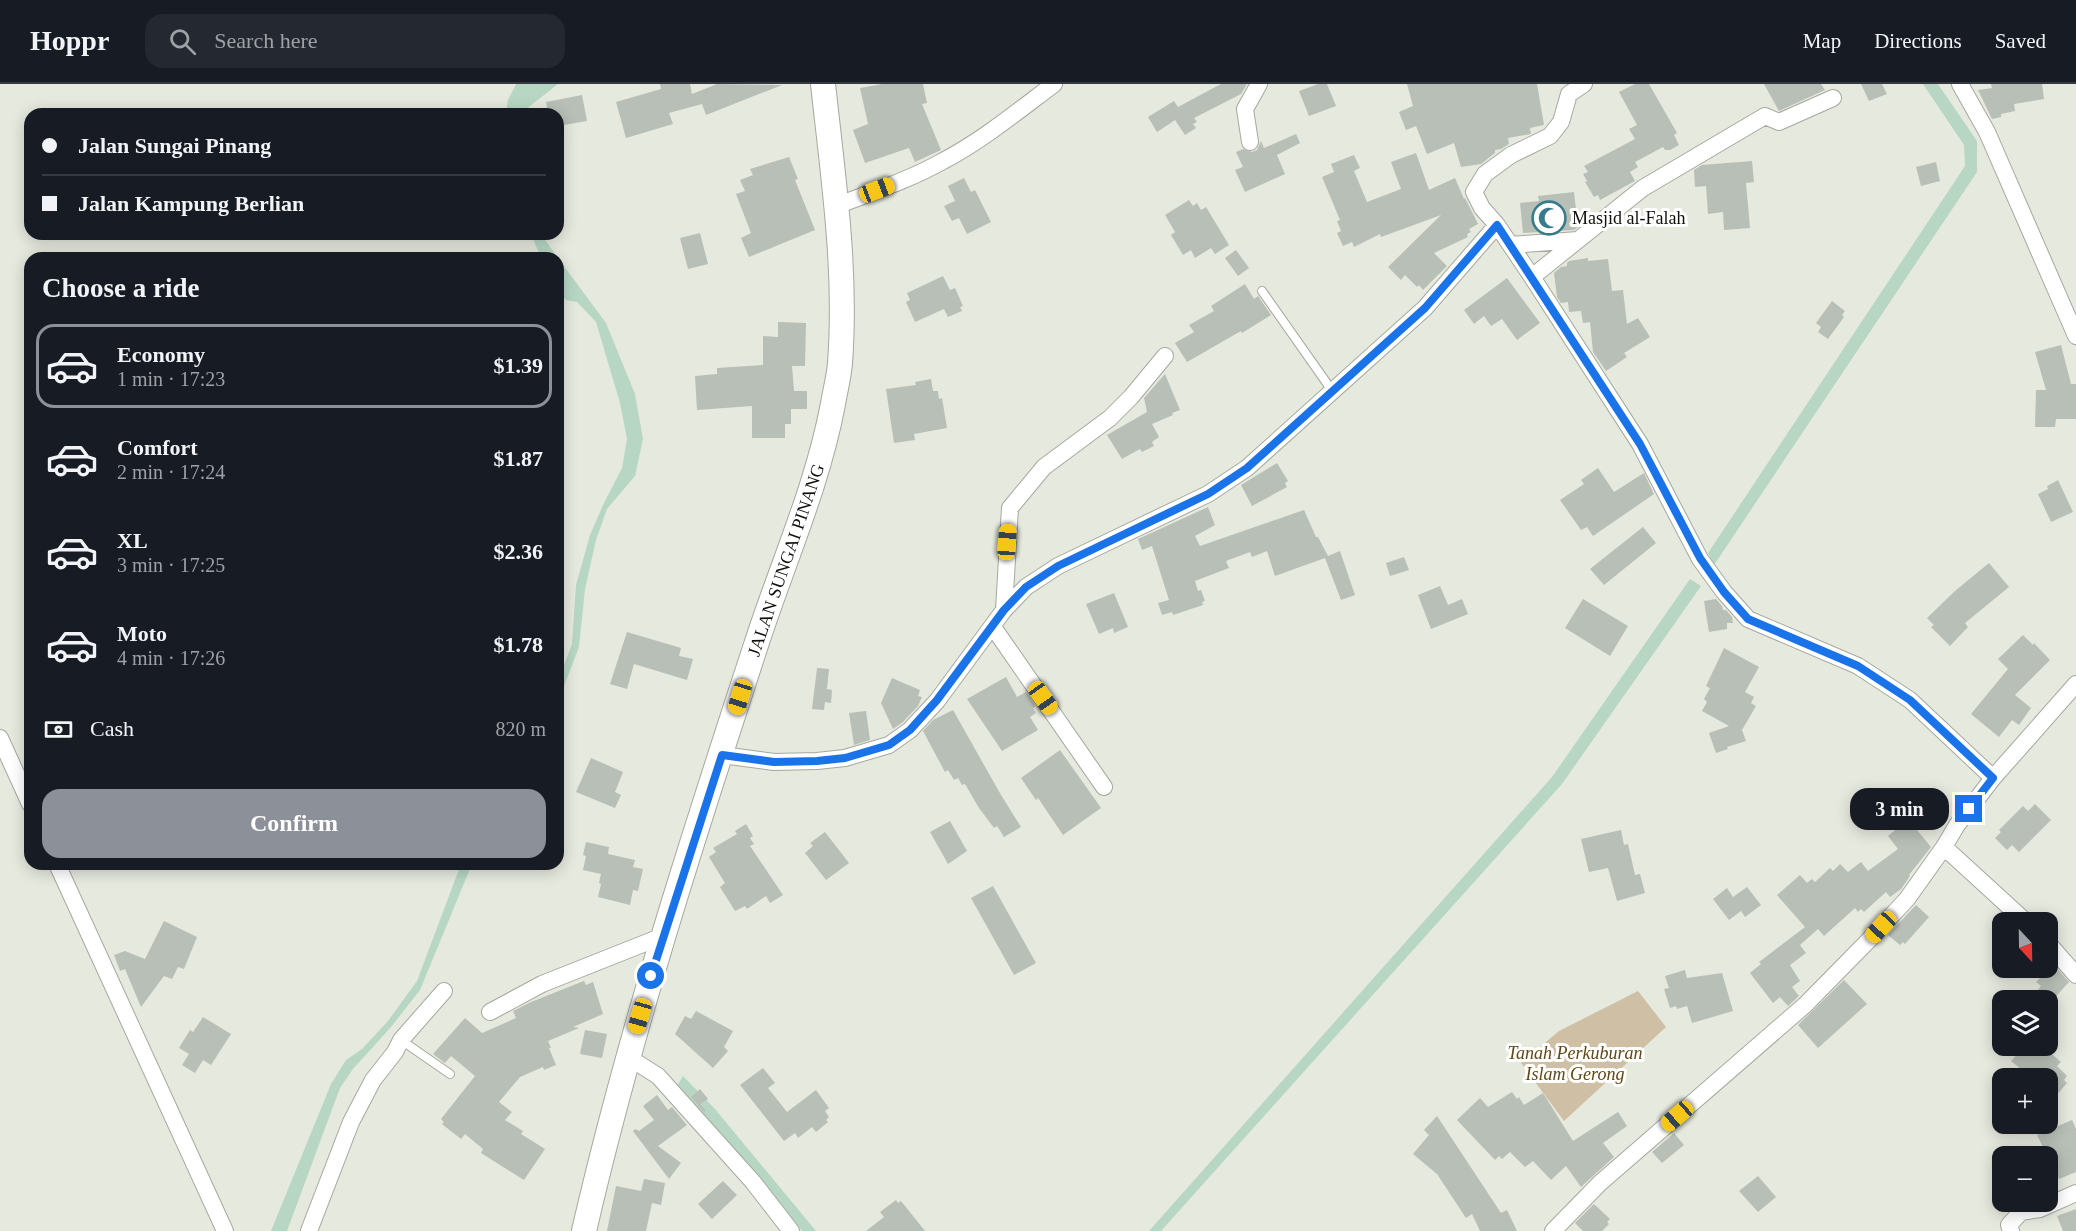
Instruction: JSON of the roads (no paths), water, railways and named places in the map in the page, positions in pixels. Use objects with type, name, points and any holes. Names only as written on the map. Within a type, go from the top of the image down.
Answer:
[{"type":"street","name":"JALAN SUNGAI PINANG","points":[[584,1231],[606,1133],[663,936],[758,639],[796,538],[825,446],[840,365],[841,307],[836,206],[823,84]]},
{"type":"street","points":[[836,206],[918,174],[946,160],[996,128],[1054,84]]},
{"type":"street","points":[[1250,142],[1245,109],[1259,84]]},
{"type":"street","points":[[1584,84],[1570,89],[1562,122],[1550,136],[1511,155],[1485,174],[1474,192],[1482,208],[1511,245],[1640,444],[1700,558],[1724,592],[1748,619],[1858,666],[1910,700],[1993,778]]},
{"type":"street","points":[[1960,84],[1987,132],[2076,336]]},
{"type":"street","points":[[1532,277],[1643,188],[1765,116],[1779,122],[1833,98]]},
{"type":"street","points":[[722,755],[774,762],[817,761],[845,758],[889,745],[910,730],[937,700],[1004,610],[1026,587],[1058,566],[1181,508],[1226,483],[1247,468],[1425,308],[1497,225]]},
{"type":"street","points":[[1511,245],[1578,240]]},
{"type":"street","points":[[1004,610],[1010,508],[1044,467],[1110,418],[1131,398],[1165,356]]},
{"type":"street","points":[[993,627],[1104,787]]},
{"type":"street","points":[[1553,1231],[1600,1183],[1805,1005],[1907,899],[1957,825],[1993,778],[2076,684]]},
{"type":"street","points":[[0,738],[24,791]]},
{"type":"street","points":[[1944,847],[2015,912]]},
{"type":"street","points":[[60,870],[225,1231]]},
{"type":"street","points":[[490,1012],[542,984],[663,936]]},
{"type":"street","points":[[2058,954],[2076,975]]},
{"type":"street","points":[[309,1231],[351,1122],[373,1080],[395,1052],[400,1040],[444,991]]},
{"type":"street","points":[[628,1057],[658,1076],[753,1182],[791,1231]]},
{"type":"street","points":[[2011,1231],[2009,1225],[2021,1212],[2040,1209],[2076,1193]]},
{"type":"lane","points":[[1262,291],[1333,392]]},
{"type":"lane","points":[[400,1040],[450,1074]]},
{"type":"place","name":"Masjid al-Falah","points":[[1549,218]]},
{"type":"park label","name":"Tanah Perkuburan Islam Gerong","points":[[1575,1063]]}]
